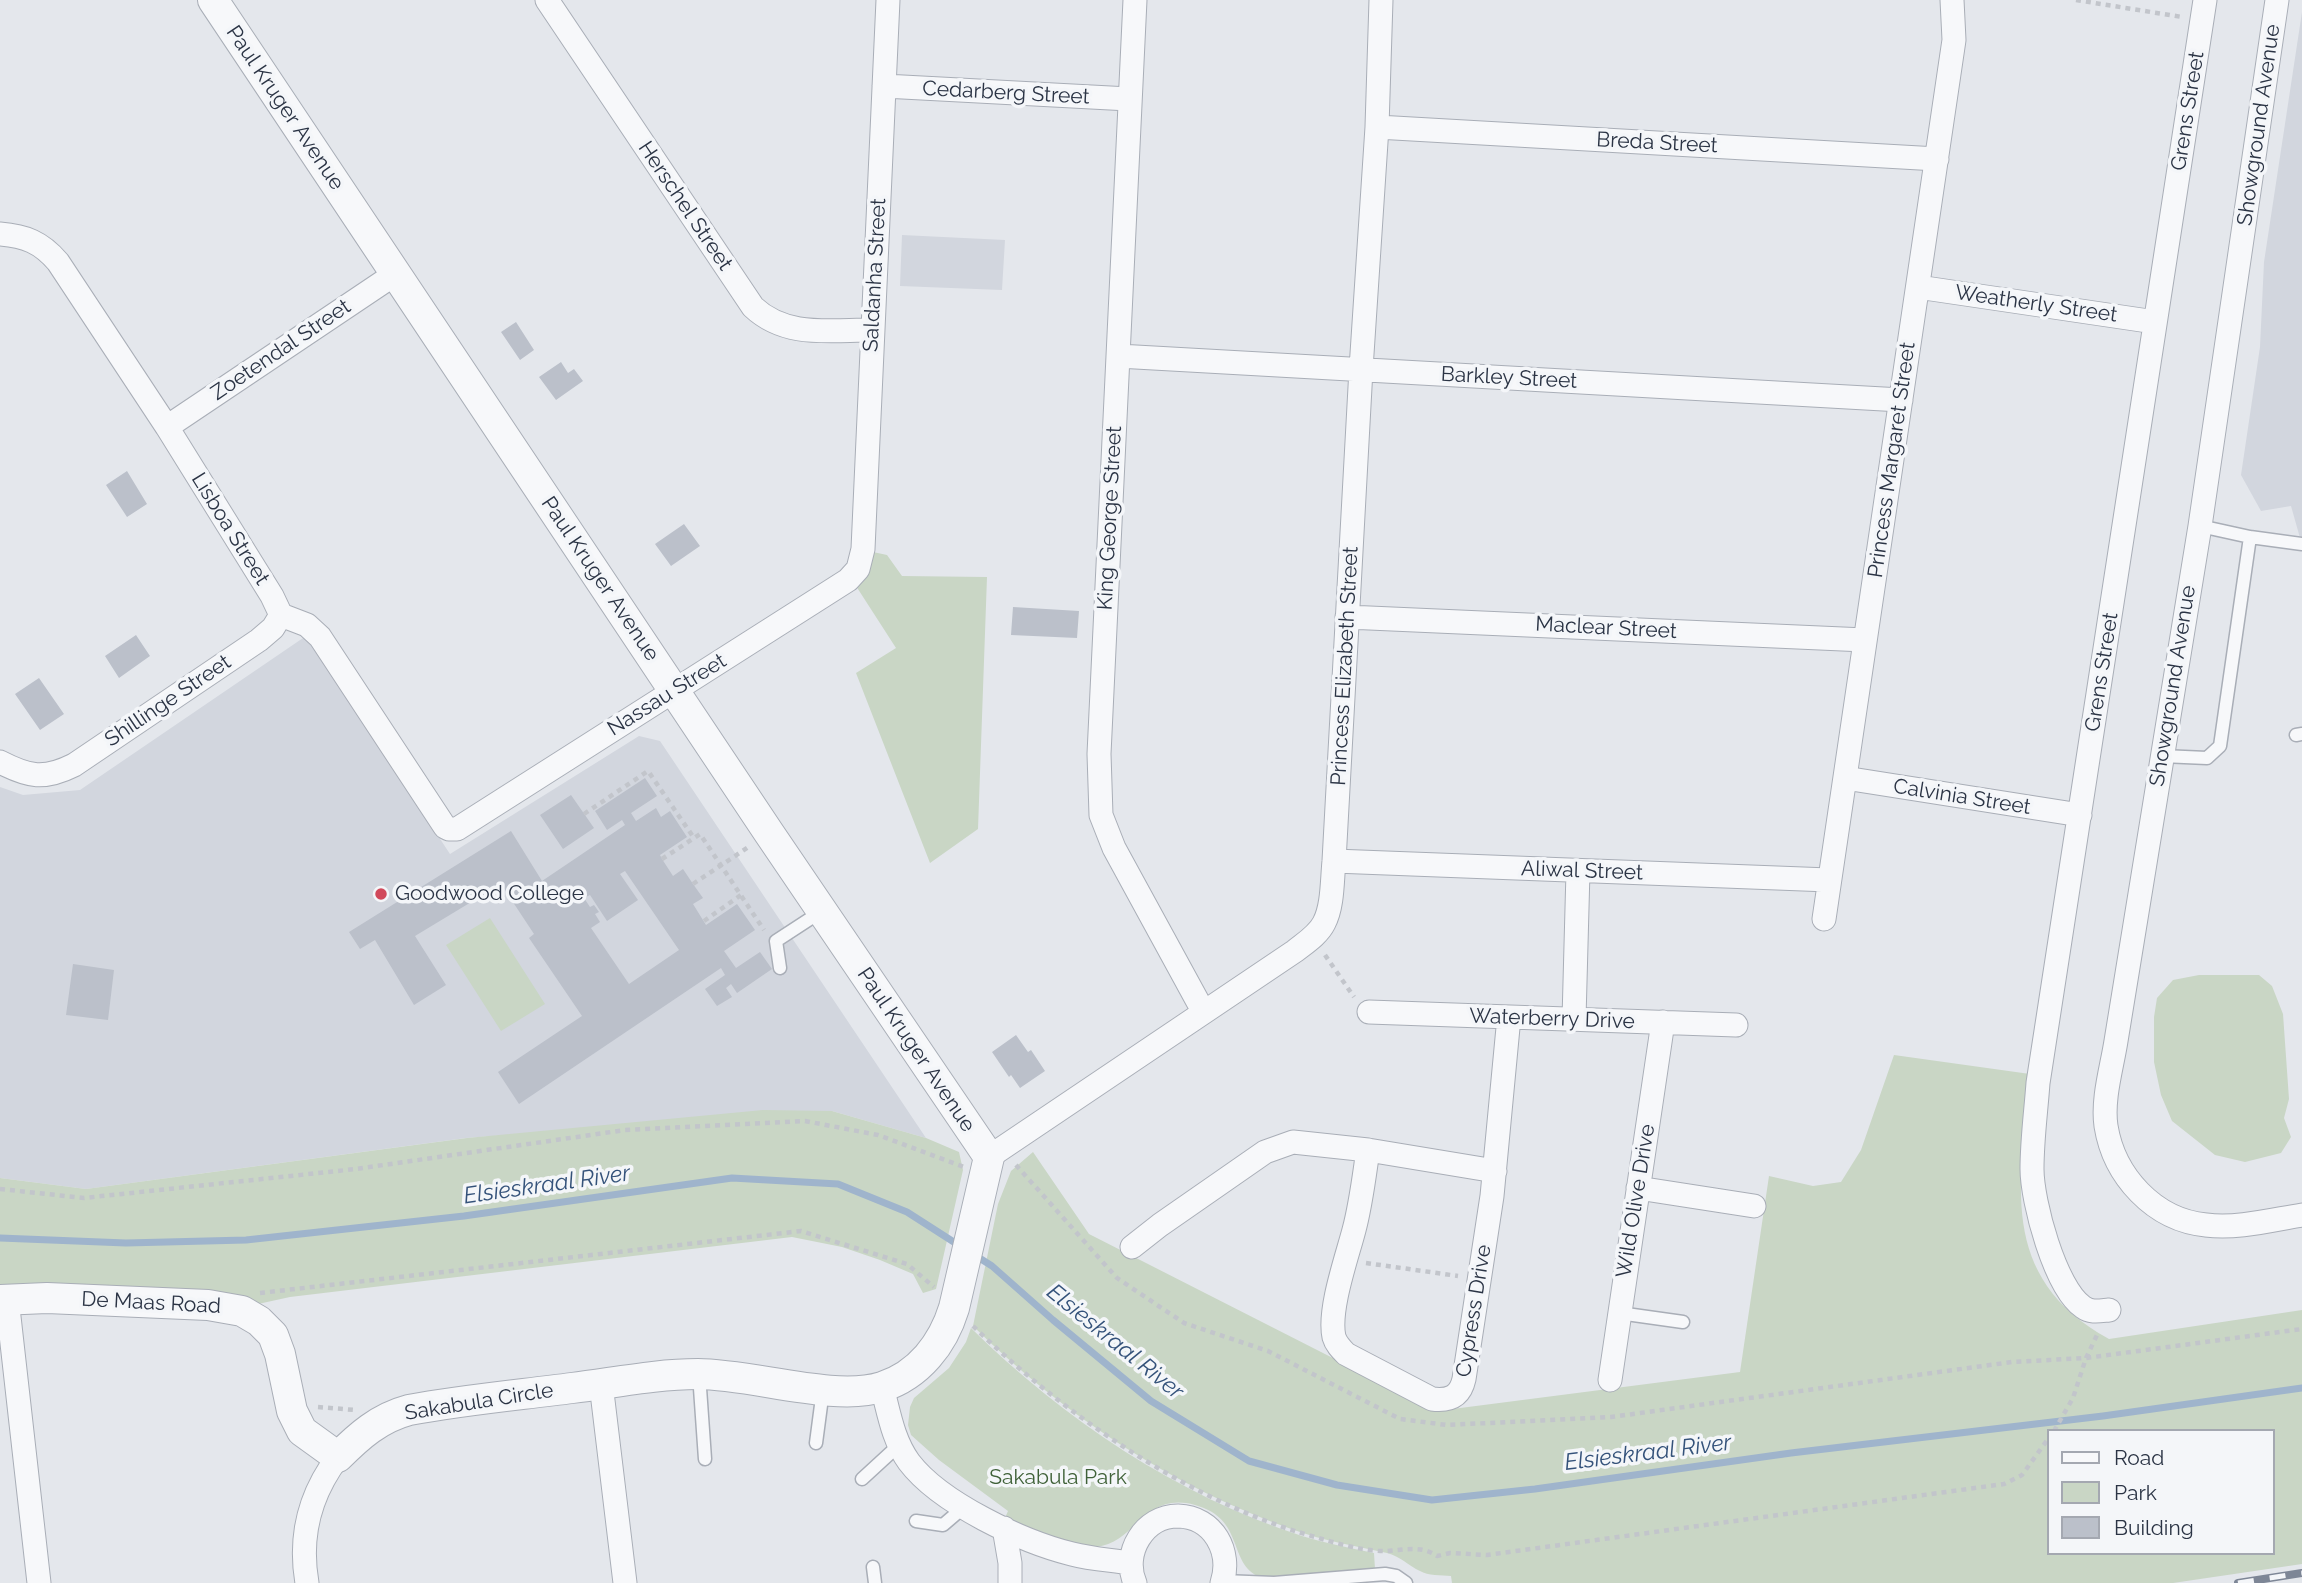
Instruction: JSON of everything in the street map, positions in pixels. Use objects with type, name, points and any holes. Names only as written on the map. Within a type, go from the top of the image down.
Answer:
[{"type":"street","name":"Paul Kruger Avenue","points":[[213,0],[990,1163]]},
{"type":"street","name":"Herschel Street","points":[[547,0],[753,307],[765,319],[794,329],[872,330]]},
{"type":"street","name":"Saldanha Street","points":[[863,549],[888,0]]},
{"type":"street","name":"King George Street","points":[[1135,0],[1099,800],[1101,815],[1114,848],[1203,1011]]},
{"type":"street","name":"Princess Elizabeth Street","points":[[990,1163],[1312,937],[1324,923],[1330,899],[1334,861],[1377,127],[1381,0]]},
{"type":"street","name":"Princess Margaret Street","points":[[1824,919],[1954,40],[1952,0]]},
{"type":"street","name":"Showground Avenue","points":[[2277,0],[2200,526],[2108,1098],[2106,1125],[2121,1171],[2135,1189],[2166,1213],[2194,1224],[2223,1226],[2302,1215]]},
{"type":"street","name":"Grens Street","points":[[2109,1310],[2095,1312],[2083,1307],[2071,1294],[2061,1277],[2035,1204],[2032,1170],[2038,1083],[2203,10]]},
{"type":"street","name":"Cedarberg Street","points":[[884,86],[1129,99]]},
{"type":"street","name":"Breda Street","points":[[1377,127],[1937,159]]},
{"type":"street","name":"Lisboa Street","points":[[0,234],[32,240],[48,250],[58,262],[167,427],[272,596],[281,615]]},
{"type":"street","name":"Zoetendal Street","points":[[167,427],[396,274]]},
{"type":"street","name":"Weatherly Street","points":[[1918,287],[2155,322]]},
{"type":"street","name":"Barkley Street","points":[[1118,356],[1901,400]]},
{"type":"street","name":"Nassau Street","points":[[281,615],[307,625],[320,637],[445,827],[457,829],[848,580],[858,569],[863,549]]},
{"type":"street","name":"Shillinge Street","points":[[0,762],[27,774],[47,775],[74,765],[259,640],[273,628],[281,615]]},
{"type":"street","name":"Maclear Street","points":[[1347,617],[1865,640]]},
{"type":"street","name":"Calvinia Street","points":[[1845,778],[2080,815]]},
{"type":"street","name":"Aliwal Street","points":[[1334,861],[1829,880]]},
{"type":"street","points":[[1574,1019],[1578,871]]},
{"type":"street","name":"Waterberry Drive","points":[[1369,1012],[1735,1025]]},
{"type":"street","name":"Cypress Drive","points":[[1368,1150],[1356,1221],[1334,1320],[1336,1344],[1346,1354],[1432,1399],[1454,1397],[1462,1387],[1495,1171],[1509,1017]]},
{"type":"street","name":"Wild Olive Drive","points":[[1609,1380],[1663,1022]]},
{"type":"street","points":[[1132,1247],[1265,1152],[1293,1142],[1368,1150],[1495,1171]]},
{"type":"street","name":"Sakabula Circle","points":[[307,1583],[303,1555],[309,1515],[318,1486],[338,1457],[367,1429],[398,1413],[601,1384],[699,1374],[849,1391],[882,1387],[913,1370],[931,1354],[945,1331],[954,1307],[990,1163]]},
{"type":"street","points":[[1638,1188],[1754,1206]]},
{"type":"street","name":"De Maas Road","points":[[3,1299],[47,1298],[219,1305],[242,1311],[259,1321],[272,1335],[280,1354],[292,1410],[302,1431],[338,1457]]},
{"type":"street","points":[[3,1299],[38,1583]]},
{"type":"street","points":[[601,1384],[625,1583]]},
{"type":"street","points":[[882,1387],[899,1445],[919,1474],[964,1507],[1048,1547],[1133,1573],[1134,1545],[1145,1530],[1160,1520],[1178,1516],[1196,1520],[1212,1530],[1222,1545],[1226,1563],[1222,1582]]},
{"type":"street","points":[[1004,1528],[1010,1563],[1010,1583]]},
{"type":"lane","points":[[2200,526],[2250,537],[2302,544]]},
{"type":"lane","points":[[2162,757],[2207,758],[2220,746],[2250,537]]},
{"type":"lane","points":[[780,968],[776,941],[822,911]]},
{"type":"lane","points":[[1619,1313],[1684,1322]]},
{"type":"lane","points":[[699,1374],[705,1460]]},
{"type":"lane","points":[[816,1443],[823,1389]]},
{"type":"lane","points":[[862,1479],[899,1445]]},
{"type":"lane","points":[[916,1521],[943,1525],[964,1507]]},
{"type":"lane","points":[[873,1567],[875,1583]]},
{"type":"lane","points":[[1222,1582],[1274,1583],[1385,1574],[1396,1576],[1406,1583]]},
{"type":"path","points":[[2076,0],[2203,10]]},
{"type":"path","points":[[584,814],[649,771],[694,838]]},
{"type":"path","points":[[662,859],[699,834],[772,942],[776,941]]},
{"type":"path","points":[[694,884],[756,841]]},
{"type":"path","points":[[704,921],[741,895]]},
{"type":"path","points":[[1312,937],[1354,998],[1369,1012]]},
{"type":"path","points":[[0,1189],[84,1198],[356,1169],[625,1130],[805,1121],[878,1135],[990,1163],[1117,1278],[1184,1323],[1268,1350],[1400,1419],[1447,1425],[1611,1417],[2012,1362],[2086,1358],[2302,1329]]},
{"type":"path","points":[[258,1294],[801,1231],[908,1264],[1008,1360],[1045,1390],[1124,1446],[1165,1471],[1237,1508],[1297,1531],[1377,1551],[1424,1549],[1437,1556],[1450,1553],[1487,1555],[2004,1484],[2027,1470],[2046,1442]]},
{"type":"path","points":[[1345,1261],[1479,1279]]},
{"type":"path","points":[[2055,1429],[2073,1398],[2086,1358],[2109,1310]]},
{"type":"path","points":[[315,1406],[358,1411]]},
{"type":"shaded area","points":[[2302,12],[2302,545],[2291,506],[2261,511],[2241,475],[2260,347],[2264,262]]},
{"type":"shaded area","points":[[902,235],[1005,240],[1002,290],[900,286]]},
{"type":"shaded area","name":"Goodwood College","points":[[306,636],[450,854],[639,736],[660,741],[926,1138],[832,1111],[466,1138],[86,1189],[0,1178],[0,787],[23,795],[80,790]]},
{"type":"green space","points":[[873,552],[887,555],[902,576],[987,577],[978,829],[930,863],[856,673],[896,648],[856,586]]},
{"type":"green space","points":[[490,918],[545,1004],[501,1031],[446,945]]},
{"type":"green space","points":[[2199,975],[2259,975],[2272,986],[2283,1014],[2289,1099],[2284,1118],[2291,1137],[2281,1153],[2245,1162],[2215,1155],[2172,1121],[2161,1095],[2154,1062],[2154,1017],[2157,998],[2173,980]]},
{"type":"green space","points":[[1894,1055],[2030,1074],[2021,1189],[2023,1223],[2032,1256],[2047,1286],[2073,1314],[2109,1339],[2302,1310],[2302,1564],[2173,1583],[1452,1583],[1451,1576],[1423,1573],[1392,1554],[1317,1537],[1249,1513],[1163,1470],[1082,1419],[1044,1390],[973,1326],[998,1204],[1011,1171],[1033,1152],[1089,1234],[1437,1411],[1740,1372],[1769,1176],[1813,1186],[1841,1182],[1861,1150]]},
{"type":"green space","points":[[763,1110],[832,1111],[926,1138],[959,1152],[963,1170],[936,1289],[923,1293],[913,1274],[880,1260],[842,1247],[792,1237],[290,1297],[258,1304],[217,1292],[27,1284],[0,1286],[0,1178],[86,1189],[467,1138]]},
{"type":"green space","name":"Sakabula Park","points":[[971,1328],[1044,1393],[1083,1423],[1167,1477],[1256,1519],[1311,1539],[1374,1553],[1375,1569],[1260,1577],[1250,1571],[1243,1562],[1222,1520],[1195,1505],[1163,1505],[1121,1537],[1096,1547],[1062,1542],[1005,1518],[1008,1511],[939,1460],[911,1435],[908,1425],[914,1398],[949,1368],[966,1342]]},
{"type":"building","points":[[516,322],[534,350],[520,360],[501,332]]},
{"type":"building","points":[[561,362],[568,373],[574,369],[583,381],[556,400],[539,377]]},
{"type":"building","points":[[127,471],[147,504],[127,517],[106,485]]},
{"type":"building","points":[[684,524],[700,546],[671,566],[655,544]]},
{"type":"building","points":[[1013,607],[1079,611],[1077,638],[1011,635]]},
{"type":"building","points":[[136,635],[150,656],[119,678],[105,656]]},
{"type":"building","points":[[39,678],[64,714],[40,730],[15,694]]},
{"type":"building","points":[[645,778],[657,796],[631,813],[636,821],[656,808],[661,817],[670,811],[687,837],[660,855],[662,859],[673,876],[683,869],[703,898],[693,904],[706,925],[737,904],[755,930],[724,951],[736,968],[760,952],[772,969],[737,993],[731,984],[726,988],[732,997],[717,1006],[705,989],[725,975],[721,968],[519,1104],[498,1072],[582,1016],[529,938],[534,934],[501,884],[415,936],[446,985],[414,1005],[375,940],[360,949],[349,932],[511,831],[542,881],[625,825],[622,820],[607,830],[595,811]],"holes":[[[625,871],[679,950],[629,984],[591,928],[600,922],[595,914],[599,912],[594,905],[590,907],[584,898],[590,895],[607,921],[638,900],[620,874]]]},
{"type":"building","points":[[571,795],[594,828],[563,849],[540,815]]},
{"type":"building","points":[[73,964],[114,970],[108,1020],[66,1015]]},
{"type":"building","points":[[1016,1035],[1028,1052],[1031,1050],[1045,1071],[1020,1088],[992,1052]]},
{"type":"waterway","name":"Elsieskraal River","points":[[0,1238],[126,1243],[246,1240],[464,1216],[732,1178],[838,1184],[907,1212],[960,1246]]},
{"type":"waterway","name":"Elsieskraal River","points":[[973,1254],[992,1266],[1151,1401],[1249,1461],[1337,1485],[1432,1500],[2103,1416],[2302,1388]]},
{"type":"railway","points":[[2238,1583],[2302,1573]]},
{"type":"place","name":"Goodwood College","points":[[381,894]]}]
